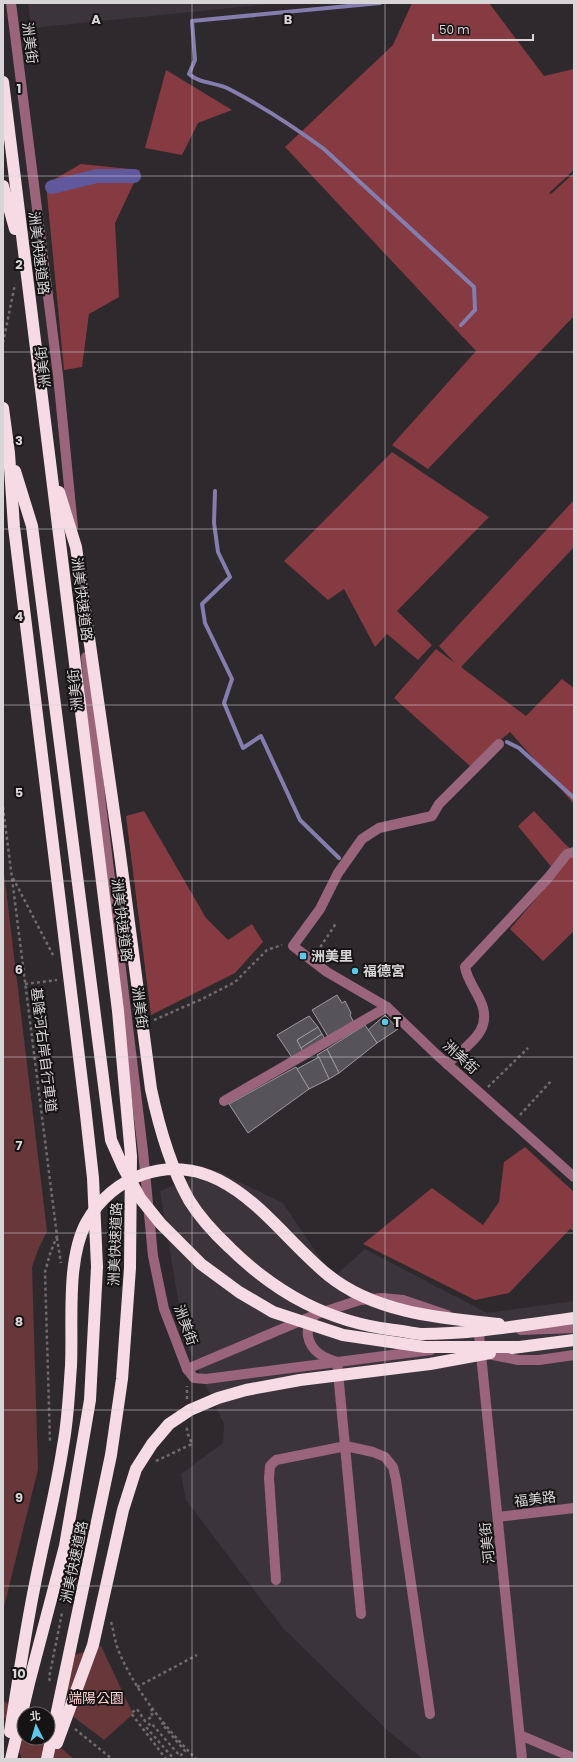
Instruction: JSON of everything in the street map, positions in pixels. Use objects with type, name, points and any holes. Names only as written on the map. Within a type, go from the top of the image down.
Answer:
[{"type":"highway","name":"洲美快速道路","points":[[3,82],[118,1011],[131,1156],[130,1268],[122,1379],[111,1455],[47,1759]]},
{"type":"highway","points":[[3,186],[26,269]]},
{"type":"highway","name":"洲美快速道路","points":[[3,408],[9,453],[14,527],[93,1178],[97,1267],[90,1400],[66,1546],[29,1683],[11,1759]]},
{"type":"highway","points":[[9,453],[32,526],[111,1140],[140,1198],[161,1224],[201,1264],[239,1292],[273,1312],[343,1335],[425,1348],[520,1347]]},
{"type":"highway","points":[[49,458],[76,547],[119,846],[150,1089],[159,1128],[171,1161],[189,1200],[215,1234],[254,1270],[278,1289],[306,1305],[340,1318],[380,1328],[420,1334],[482,1331],[574,1318]]},
{"type":"highway","points":[[5,1759],[34,1587],[64,1445],[71,1367],[72,1289],[75,1258],[85,1224],[101,1200],[120,1184],[139,1174],[162,1168],[192,1170],[216,1178],[240,1192],[268,1216],[328,1275],[352,1292],[382,1305],[424,1314],[450,1319],[516,1326]]},
{"type":"highway","points":[[51,1759],[93,1645],[123,1510],[136,1470],[152,1444],[169,1424],[190,1410],[218,1398],[246,1390],[300,1380],[430,1364],[520,1347],[574,1340]]},
{"type":"street","name":"洲美街","points":[[11,3],[58,375],[101,804],[134,1074],[153,1256],[164,1309],[187,1369],[317,1314],[360,1300],[382,1298],[403,1300],[478,1325],[514,1330],[574,1328]]},
{"type":"street","points":[[293,946],[320,909],[338,873],[362,839],[379,828],[432,816],[439,804],[499,744]]},
{"type":"street","points":[[447,1064],[482,1032],[486,1017],[481,1001],[466,975],[465,967],[548,878],[568,854],[574,852]]},
{"type":"street","name":"洲美街","points":[[293,946],[327,972],[387,1007],[447,1064],[574,1177]]},
{"type":"street","points":[[224,1101],[387,1007]]},
{"type":"street","points":[[317,1314],[310,1322],[308,1332],[309,1343],[315,1352],[324,1358],[337,1362]]},
{"type":"street","name":"河美街","points":[[478,1325],[522,1759]]},
{"type":"street","points":[[187,1369],[194,1378],[206,1379],[443,1349],[463,1349],[518,1360],[539,1360],[574,1355]]},
{"type":"street","points":[[337,1362],[361,1614]]},
{"type":"street","points":[[276,1580],[269,1478],[270,1466],[276,1460],[346,1446],[373,1452],[385,1457],[393,1467],[430,1714]]},
{"type":"street","name":"福美路","points":[[498,1517],[574,1508]]},
{"type":"street","points":[[520,1736],[574,1758]]},
{"type":"path","name":"基隆河右岸自行車道","points":[[3,807],[53,1201]]},
{"type":"path","points":[[12,875],[55,958]]},
{"type":"path","points":[[311,960],[336,922]]},
{"type":"path","points":[[152,1021],[160,1019],[235,982],[267,950],[280,945],[293,946]]},
{"type":"path","points":[[25,984],[59,980]]},
{"type":"path","points":[[481,1094],[528,1048]]},
{"type":"path","points":[[513,1123],[552,1080]]},
{"type":"path","points":[[150,1464],[192,1444],[187,1432]]},
{"type":"path","points":[[137,1687],[197,1655]]},
{"type":"path","points":[[153,1709],[150,1711],[153,1716],[145,1721],[137,1709],[131,1713],[166,1759]]},
{"type":"path","points":[[164,1722],[162,1724],[186,1751],[180,1756],[151,1722],[146,1727],[174,1759]]},
{"type":"shaded area","points":[[28,3],[280,3],[31,28]]},
{"type":"shaded area","points":[[412,3],[489,3],[544,76],[574,69],[574,170],[549,193],[551,194],[574,173],[574,316],[428,469],[392,445],[476,351],[285,147],[393,45]]},
{"type":"shaded area","points":[[166,70],[232,110],[198,123],[182,155],[145,148]]},
{"type":"shaded area","points":[[81,164],[140,170],[115,223],[119,297],[89,314],[82,367],[64,370],[46,184]]},
{"type":"shaded area","points":[[392,452],[489,517],[397,611],[432,645],[418,660],[387,634],[375,647],[344,589],[328,600],[284,561]]},
{"type":"shaded area","points":[[574,500],[574,547],[461,667],[526,716],[562,679],[574,688],[574,804],[510,732],[470,766],[394,698],[436,649],[455,663],[439,646]]},
{"type":"shaded area","points":[[144,811],[206,918],[228,940],[252,924],[263,942],[235,973],[151,1015],[126,816]]},
{"type":"shaded area","points":[[534,811],[574,852],[574,931],[543,961],[510,929],[557,874],[518,826]]},
{"type":"shaded area","points":[[525,1147],[574,1192],[574,1231],[570,1229],[509,1293],[475,1300],[363,1244],[432,1188],[483,1225],[499,1202],[504,1162]]},
{"type":"shaded area","points":[[215,1170],[283,1203],[333,1278],[365,1249],[487,1313],[574,1301],[574,1759],[423,1759],[388,1731],[282,1627],[186,1500],[181,1474],[223,1443],[224,1424],[185,1341],[160,1191]]},
{"type":"green space","points":[[3,864],[47,1231],[32,1267],[38,1469],[3,1611]]},
{"type":"green space","name":"端陽公園","points":[[101,1646],[133,1714],[104,1740],[70,1714],[63,1659]]},
{"type":"green space","points":[[3,1700],[16,1711],[16,1746],[56,1746],[56,1744],[74,1759],[20,1759],[3,1719]]},
{"type":"pier","points":[[3,1717],[5,1718],[22,1759],[3,1759]]},
{"type":"building","points":[[337,995],[342,1003],[345,1001],[354,1023],[329,1038],[312,1010]]},
{"type":"building","name":"T","points":[[385,1015],[398,1029],[377,1043],[368,1030]]},
{"type":"building","points":[[309,1016],[318,1027],[297,1040],[304,1053],[293,1059],[277,1035]]},
{"type":"building","points":[[365,1025],[377,1043],[339,1073],[327,1049]]},
{"type":"building","points":[[318,1027],[322,1034],[301,1048],[297,1040]]},
{"type":"building","points":[[322,1034],[325,1039],[304,1053],[301,1048]]},
{"type":"building","points":[[327,1049],[339,1073],[329,1079],[317,1055]]},
{"type":"building","points":[[319,1057],[329,1079],[309,1089],[297,1069]]},
{"type":"building","points":[[296,1067],[309,1089],[248,1133],[229,1104]]},
{"type":"waterway","points":[[380,3],[192,21],[195,60],[189,74],[198,80],[224,87],[254,102],[324,149],[474,287],[475,310],[461,325]]},
{"type":"waterway","points":[[52,187],[97,176],[134,176]]},
{"type":"waterway","points":[[215,491],[214,523],[218,552],[230,577],[202,604],[205,623],[232,679],[224,703],[243,748],[261,736],[300,820],[339,858]]},
{"type":"waterway","points":[[507,742],[519,748],[574,798]]},
{"type":"place","name":"洲美里","points":[[303,956]]},
{"type":"place","name":"福德宮","points":[[355,971]]},
{"type":"place","name":"T","points":[[385,1022]]}]
